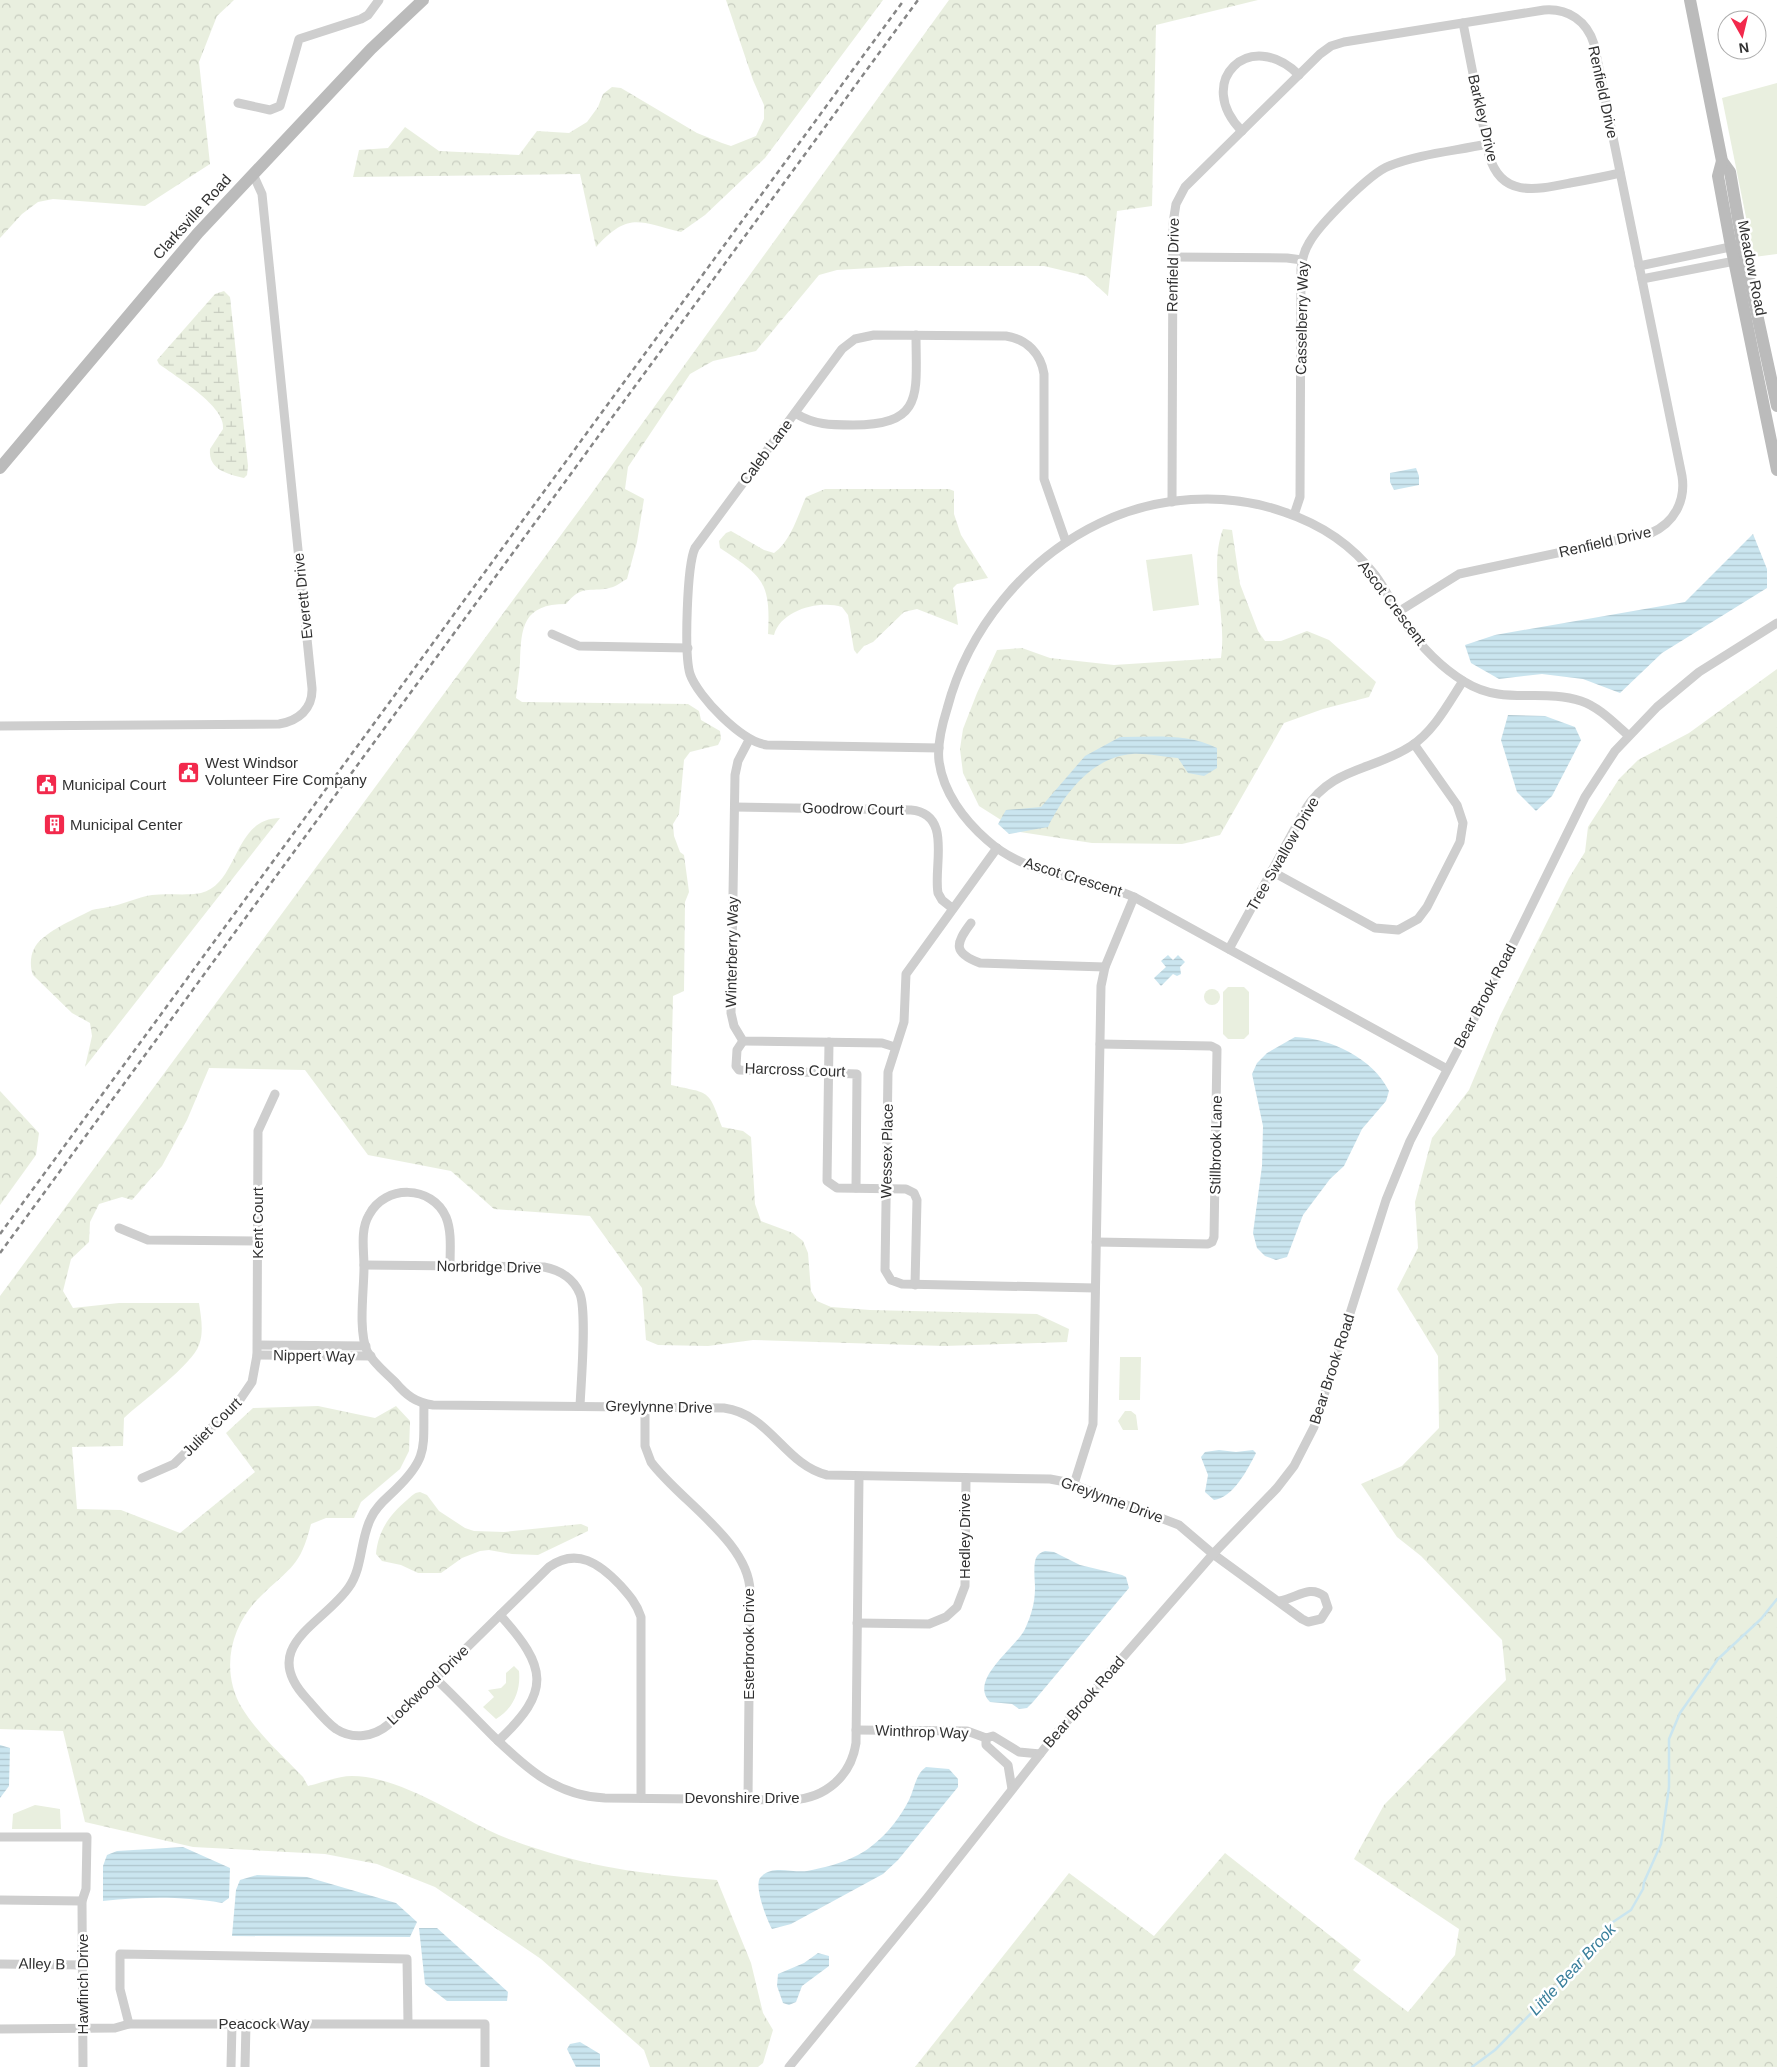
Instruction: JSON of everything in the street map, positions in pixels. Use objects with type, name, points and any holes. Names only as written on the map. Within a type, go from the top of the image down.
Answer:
[{"type":"street","points":[[238,103],[270,110],[280,106],[299,39],[361,19],[368,15],[378,0]]},
{"type":"street","name":"Clarksville Road","points":[[0,468],[198,233],[371,49],[423,0]]},
{"type":"street","name":"Meadow Road","points":[[1690,0],[1722,161],[1718,176],[1737,246],[1777,470]]},
{"type":"street","name":"Renfield Drive","points":[[1172,502],[1174,215],[1181,193],[1324,51],[1340,43],[1552,10],[1566,12],[1579,20],[1588,31],[1594,44],[1683,481],[1682,498],[1672,518],[1659,529],[1643,536],[1456,575],[1398,612]]},
{"type":"street","name":"Barkley Drive","points":[[1462,23],[1491,162],[1497,172],[1508,182],[1521,188],[1540,189],[1620,173]]},
{"type":"street","points":[[1242,131],[1228,116],[1223,101],[1225,82],[1233,68],[1250,58],[1269,56],[1284,61],[1299,75]]},
{"type":"street","name":"Casselberry Way","points":[[1294,515],[1300,496],[1302,260],[1306,247],[1316,234],[1379,171],[1395,164],[1487,144]]},
{"type":"street","name":"Everett Drive","points":[[0,726],[280,724],[297,719],[310,703],[312,688],[269,256],[261,188],[253,174]]},
{"type":"street","points":[[1639,266],[1737,246]]},
{"type":"street","points":[[1173,257],[1286,258],[1302,260]]},
{"type":"street","points":[[1642,279],[1739,260]]},
{"type":"street","name":"Meadow Road","points":[[1739,260],[1777,406]]},
{"type":"street","name":"Caleb Lane","points":[[749,740],[697,688],[689,670],[690,566],[694,549],[840,352],[849,343],[868,335],[1010,337],[1023,342],[1036,354],[1042,364],[1044,378],[1045,482],[1066,542]]},
{"type":"street","points":[[795,413],[810,422],[823,425],[877,425],[898,417],[908,407],[914,394],[916,335]]},
{"type":"street","name":"Ascot Crescent","points":[[1447,1070],[1134,897],[1111,888],[1040,871],[997,848],[976,830],[949,794],[941,769],[939,748],[952,690],[966,656],[998,606],[1024,577],[1066,542],[1117,516],[1172,502],[1200,499],[1233,500],[1267,506],[1294,515],[1329,533],[1358,556],[1376,576],[1398,612],[1426,649],[1463,681],[1484,691],[1503,696],[1580,700],[1597,709],[1628,735]]},
{"type":"street","name":"Bear Brook Road","points":[[789,2067],[927,1898],[1040,1754],[1213,1554],[1282,1482],[1304,1448],[1314,1427],[1386,1200],[1410,1141],[1512,946],[1585,797],[1628,735],[1699,672],[1777,623]]},
{"type":"street","points":[[552,634],[579,646],[688,648]]},
{"type":"street","name":"Tree Swallow Drive","points":[[1229,948],[1305,810],[1323,788],[1343,775],[1414,744],[1432,726],[1463,681]]},
{"type":"street","points":[[749,740],[766,745],[939,748]]},
{"type":"street","name":"Winterberry Way","points":[[743,1041],[734,1026],[731,1013],[735,807],[736,768],[749,740]]},
{"type":"street","points":[[1271,871],[1376,928],[1398,930],[1418,919],[1427,907],[1458,845],[1463,823],[1457,805],[1414,744]]},
{"type":"street","name":"Goodrow Court","points":[[735,807],[911,810],[923,813],[932,820],[938,831],[938,895],[952,908]]},
{"type":"street","name":"Wessex Place","points":[[997,848],[906,972],[904,1022],[888,1072],[886,1272],[895,1283],[915,1285],[1095,1288]]},
{"type":"street","points":[[1074,1484],[1093,1426],[1101,986],[1105,967],[1134,897]]},
{"type":"street","points":[[970,923],[959,938],[958,947],[963,954],[978,963],[989,965],[1105,967]]},
{"type":"street","points":[[743,1041],[883,1044],[895,1048]]},
{"type":"street","name":"Harcross Court","points":[[743,1041],[737,1052],[736,1066],[739,1070],[854,1072],[858,1076],[856,1188]]},
{"type":"street","points":[[829,1042],[826,1179],[833,1187],[910,1190],[916,1197],[915,1285]]},
{"type":"street","name":"Stillbrook Lane","points":[[1096,1242],[1208,1244],[1213,1240],[1214,1227],[1217,1050],[1211,1046],[1100,1044]]},
{"type":"street","name":"Kent Court","points":[[258,1355],[259,1128],[275,1094]]},
{"type":"street","name":"Greylynne Drive","points":[[450,1266],[450,1231],[444,1214],[429,1198],[408,1192],[387,1197],[371,1211],[364,1228],[363,1331],[366,1346],[371,1356],[404,1393],[424,1404],[724,1408],[740,1412],[762,1424],[798,1461],[812,1470],[831,1476],[1050,1479],[1074,1484],[1174,1522],[1213,1554],[1308,1622],[1321,1619],[1328,1608],[1324,1596],[1312,1590],[1306,1591],[1294,1598],[1279,1601]]},
{"type":"street","points":[[119,1228],[148,1240],[258,1241]]},
{"type":"street","name":"Norbridge Drive","points":[[364,1265],[544,1267],[559,1271],[570,1280],[579,1292],[582,1306],[580,1406]]},
{"type":"street","name":"Nippert Way","points":[[258,1345],[366,1346]]},
{"type":"street","name":"Nippert Way","points":[[258,1355],[371,1356]]},
{"type":"street","name":"Juliet Court","points":[[142,1478],[174,1464],[239,1401],[252,1382],[258,1355]]},
{"type":"street","name":"Lockwood Drive","points":[[424,1404],[423,1450],[418,1465],[374,1512],[368,1524],[351,1585],[298,1639],[291,1652],[289,1666],[296,1687],[337,1730],[355,1735],[370,1734],[383,1728],[549,1568],[562,1560],[573,1558],[588,1560],[601,1566],[632,1598],[640,1611],[643,1626],[642,1798]]},
{"type":"street","name":"Esterbrook Drive","points":[[645,1407],[645,1446],[650,1460],[735,1550],[748,1575],[750,1591],[748,1799]]},
{"type":"street","name":"Devonshire Drive","points":[[435,1678],[533,1773],[559,1789],[589,1797],[748,1799],[803,1799],[829,1789],[841,1778],[850,1764],[855,1748],[859,1477]]},
{"type":"street","name":"Hedley Drive","points":[[857,1623],[929,1624],[946,1617],[957,1607],[965,1586],[966,1478]]},
{"type":"street","points":[[498,1741],[526,1713],[533,1698],[536,1682],[535,1665],[529,1649],[500,1615]]},
{"type":"street","name":"Winthrop Way","points":[[856,1730],[967,1731],[986,1738],[993,1736],[1019,1752],[1040,1754]]},
{"type":"street","name":"Winthrop Way","points":[[986,1738],[986,1745],[1008,1765],[1012,1789]]},
{"type":"street","name":"Hawfinch Drive","points":[[0,1837],[87,1837],[86,1889],[82,1901],[84,1965],[83,2067]]},
{"type":"street","points":[[0,1900],[82,1901]]},
{"type":"street","points":[[129,2024],[120,1989],[120,1954],[407,1959],[408,2023]]},
{"type":"street","name":"Alley B","points":[[0,1964],[84,1965]]},
{"type":"street","name":"Peacock Way","points":[[0,2029],[114,2028],[129,2024],[485,2024],[485,2067]]},
{"type":"street","points":[[231,2067],[232,2024]]},
{"type":"street","points":[[245,2067],[246,2024]]},
{"type":"green space","points":[[0,0],[234,0],[217,16],[199,62],[210,164],[145,206],[53,199],[38,202],[22,214],[0,238]]},
{"type":"green space","points":[[726,0],[883,0],[765,158],[705,215],[681,232],[635,222],[617,228],[596,247],[580,174],[353,177],[359,150],[388,148],[405,127],[439,151],[519,155],[537,131],[569,133],[587,122],[598,107],[603,94],[612,87],[621,88],[697,133],[722,143],[731,146],[756,136],[764,119],[764,105],[753,80]]},
{"type":"green space","points":[[949,0],[1258,0],[1156,25],[1152,206],[1117,211],[1108,296],[1086,276],[1044,266],[905,266],[837,270],[819,275],[756,351],[713,361],[690,374],[628,467],[625,489],[644,499],[637,542],[627,579],[606,589],[583,591],[572,597],[566,604],[541,608],[533,613],[527,620],[522,639],[516,698],[522,702],[688,704],[699,711],[701,720],[720,731],[721,739],[718,745],[690,752],[684,760],[679,814],[673,824],[674,836],[680,852],[684,855],[689,892],[685,902],[684,991],[673,996],[671,1085],[701,1092],[706,1095],[714,1105],[722,1127],[743,1131],[751,1137],[755,1204],[761,1221],[793,1233],[803,1241],[808,1253],[811,1291],[817,1301],[831,1307],[870,1310],[1037,1314],[1069,1329],[1067,1342],[944,1346],[753,1340],[708,1346],[658,1345],[646,1340],[642,1288],[590,1216],[494,1209],[451,1171],[368,1155],[305,1070],[209,1068],[187,1120],[162,1166],[132,1200],[122,1197],[99,1204],[90,1222],[89,1242],[71,1259],[63,1291],[73,1308],[119,1303],[199,1303],[202,1324],[199,1345],[187,1363],[124,1418],[123,1446],[72,1447],[77,1509],[121,1510],[180,1533],[255,1472],[226,1433],[253,1408],[318,1406],[375,1418],[396,1406],[410,1421],[409,1451],[400,1469],[361,1502],[354,1518],[326,1518],[311,1524],[303,1550],[293,1566],[260,1597],[241,1621],[235,1635],[230,1664],[235,1694],[255,1727],[303,1777],[308,1786],[346,1776],[369,1778],[404,1788],[500,1836],[560,1856],[627,1870],[717,1880],[751,1963],[763,2013],[773,2030],[763,2063],[758,2067],[650,2067],[644,2050],[541,1959],[435,1887],[377,1864],[325,1854],[193,1847],[85,1822],[63,1731],[0,1729],[0,1296],[586,501]]},
{"type":"green space","points":[[1777,83],[1777,254],[1754,257],[1722,98]]},
{"type":"green space","points":[[224,291],[230,297],[248,466],[247,475],[244,478],[220,470],[212,462],[210,449],[223,429],[222,420],[217,411],[187,384],[159,364],[157,360],[215,294]]},
{"type":"green space","points":[[825,489],[949,489],[954,491],[954,514],[961,535],[988,578],[957,584],[953,588],[958,625],[917,609],[904,612],[873,642],[864,646],[857,654],[854,650],[848,615],[842,607],[823,605],[812,606],[793,613],[784,619],[774,635],[768,634],[768,602],[761,582],[746,566],[720,548],[719,541],[726,533],[731,531],[764,550],[774,553],[789,535],[806,497]]},
{"type":"green space","points":[[1223,529],[1232,530],[1240,584],[1258,631],[1265,641],[1281,641],[1307,631],[1329,640],[1376,682],[1369,697],[1323,709],[1284,723],[1220,835],[1182,844],[1092,843],[1020,832],[979,806],[963,773],[960,749],[963,729],[997,650],[1022,648],[1050,658],[1114,665],[1221,658],[1222,625],[1217,560]]},
{"type":"green space","points":[[1192,554],[1199,605],[1153,611],[1146,560]]},
{"type":"green space","points":[[1777,669],[1777,2067],[915,2067],[1069,1873],[1154,1936],[1225,1853],[1361,1960],[1353,1970],[1408,2012],[1455,1955],[1459,1929],[1354,1859],[1384,1805],[1506,1680],[1502,1640],[1421,1556],[1397,1537],[1361,1484],[1402,1466],[1439,1428],[1438,1356],[1397,1289],[1418,1248],[1415,1202],[1432,1138],[1469,1090],[1500,1016],[1569,878],[1585,852],[1588,827],[1619,779],[1638,760],[1689,733]]},
{"type":"green space","points":[[280,818],[85,1067],[92,1036],[90,1023],[72,1013],[33,975],[31,958],[38,943],[59,927],[92,910],[114,906],[146,896],[158,894],[195,894],[213,887],[223,877],[244,839],[253,828],[265,821]]},
{"type":"green space","points":[[1228,987],[1244,987],[1249,992],[1249,1034],[1244,1039],[1228,1039],[1223,1034],[1223,992]]},
{"type":"green space","points":[[1209,989],[1215,989],[1220,994],[1218,1003],[1209,1005],[1204,1000],[1204,994]]},
{"type":"green space","points":[[0,1091],[39,1133],[36,1155],[0,1205]]},
{"type":"green space","points":[[1120,1357],[1141,1357],[1140,1400],[1119,1400]]},
{"type":"green space","points":[[1125,1411],[1131,1411],[1136,1415],[1138,1430],[1123,1430],[1118,1421]]},
{"type":"green space","points":[[420,1492],[427,1495],[439,1511],[465,1528],[474,1531],[504,1532],[581,1524],[588,1527],[588,1531],[538,1555],[512,1554],[489,1550],[480,1551],[462,1558],[441,1573],[418,1573],[401,1565],[382,1561],[376,1554],[382,1530],[390,1517],[413,1495]]},
{"type":"green space","points":[[514,1666],[519,1671],[519,1686],[515,1699],[507,1710],[496,1719],[483,1707],[494,1697],[488,1690],[501,1688],[506,1683],[506,1673]]},
{"type":"green space","points":[[35,1805],[60,1809],[61,1829],[12,1829],[13,1814]]},
{"type":"water","points":[[1416,468],[1419,476],[1419,485],[1394,490],[1390,482],[1390,473]]},
{"type":"water","points":[[1753,534],[1767,569],[1767,588],[1662,653],[1620,693],[1583,679],[1542,674],[1499,679],[1471,663],[1465,645],[1495,635],[1685,602]]},
{"type":"water","points":[[1508,715],[1545,716],[1575,727],[1581,740],[1552,796],[1536,811],[1517,792],[1501,740]]},
{"type":"water","points":[[1120,737],[1170,737],[1206,743],[1217,748],[1217,768],[1204,776],[1188,773],[1178,758],[1137,754],[1118,757],[1104,762],[1081,779],[1062,802],[1048,827],[1009,834],[998,824],[1006,810],[1041,807],[1085,756]]},
{"type":"water","points":[[1168,955],[1173,960],[1178,955],[1185,962],[1180,967],[1181,974],[1177,976],[1173,974],[1161,986],[1154,978],[1166,967],[1161,961]]},
{"type":"water","points":[[1295,1037],[1322,1041],[1349,1052],[1372,1069],[1382,1079],[1389,1091],[1386,1101],[1362,1129],[1344,1166],[1330,1179],[1303,1215],[1287,1257],[1276,1260],[1265,1256],[1257,1248],[1253,1233],[1262,1166],[1263,1126],[1252,1074],[1257,1063],[1267,1053]]},
{"type":"water","points":[[1219,1450],[1236,1452],[1253,1450],[1256,1453],[1234,1488],[1221,1498],[1214,1500],[1205,1492],[1208,1475],[1201,1457],[1205,1452]]},
{"type":"water","points":[[1045,1551],[1054,1552],[1080,1565],[1122,1575],[1126,1577],[1129,1588],[1027,1708],[1019,1709],[1012,1704],[990,1702],[985,1693],[985,1684],[996,1665],[1025,1629],[1034,1599],[1035,1561],[1039,1554]]},
{"type":"water","points":[[0,1745],[10,1748],[9,1786],[0,1798]]},
{"type":"water","points":[[926,1767],[949,1769],[958,1779],[958,1787],[898,1860],[883,1874],[791,1924],[772,1929],[760,1896],[760,1878],[775,1870],[807,1871],[826,1867],[866,1850],[887,1832],[899,1816],[909,1800],[918,1777]]},
{"type":"water","points":[[183,1847],[230,1868],[229,1898],[222,1903],[162,1898],[103,1901],[103,1866],[107,1855],[117,1851]]},
{"type":"water","points":[[257,1875],[307,1877],[396,1903],[417,1922],[410,1937],[232,1936],[236,1890],[240,1880]]},
{"type":"water","points":[[419,1928],[437,1928],[508,1992],[507,2001],[447,2001],[425,1984]]},
{"type":"water","points":[[818,1953],[829,1956],[829,1966],[802,1986],[796,2002],[789,2005],[783,2003],[777,1986],[778,1974],[804,1963]]},
{"type":"water","points":[[580,2042],[600,2054],[600,2067],[576,2067],[567,2049],[570,2044]]},
{"type":"waterway","name":"Little Bear Brook","points":[[1472,2067],[1495,2050],[1555,1989],[1594,1947],[1607,1926],[1631,1910],[1643,1889],[1644,1882],[1661,1844],[1669,1787],[1669,1739],[1680,1713],[1718,1659],[1761,1619],[1777,1599]]},
{"type":"railway","points":[[0,1234],[904,0]]},
{"type":"railway","points":[[0,1253],[918,0]]},
{"type":"place","name":"West Windsor Volunteer Fire Company","points":[[189,772]]},
{"type":"place","name":"Municipal Court","points":[[46,785]]},
{"type":"place","name":"Municipal Center","points":[[54,825]]}]
